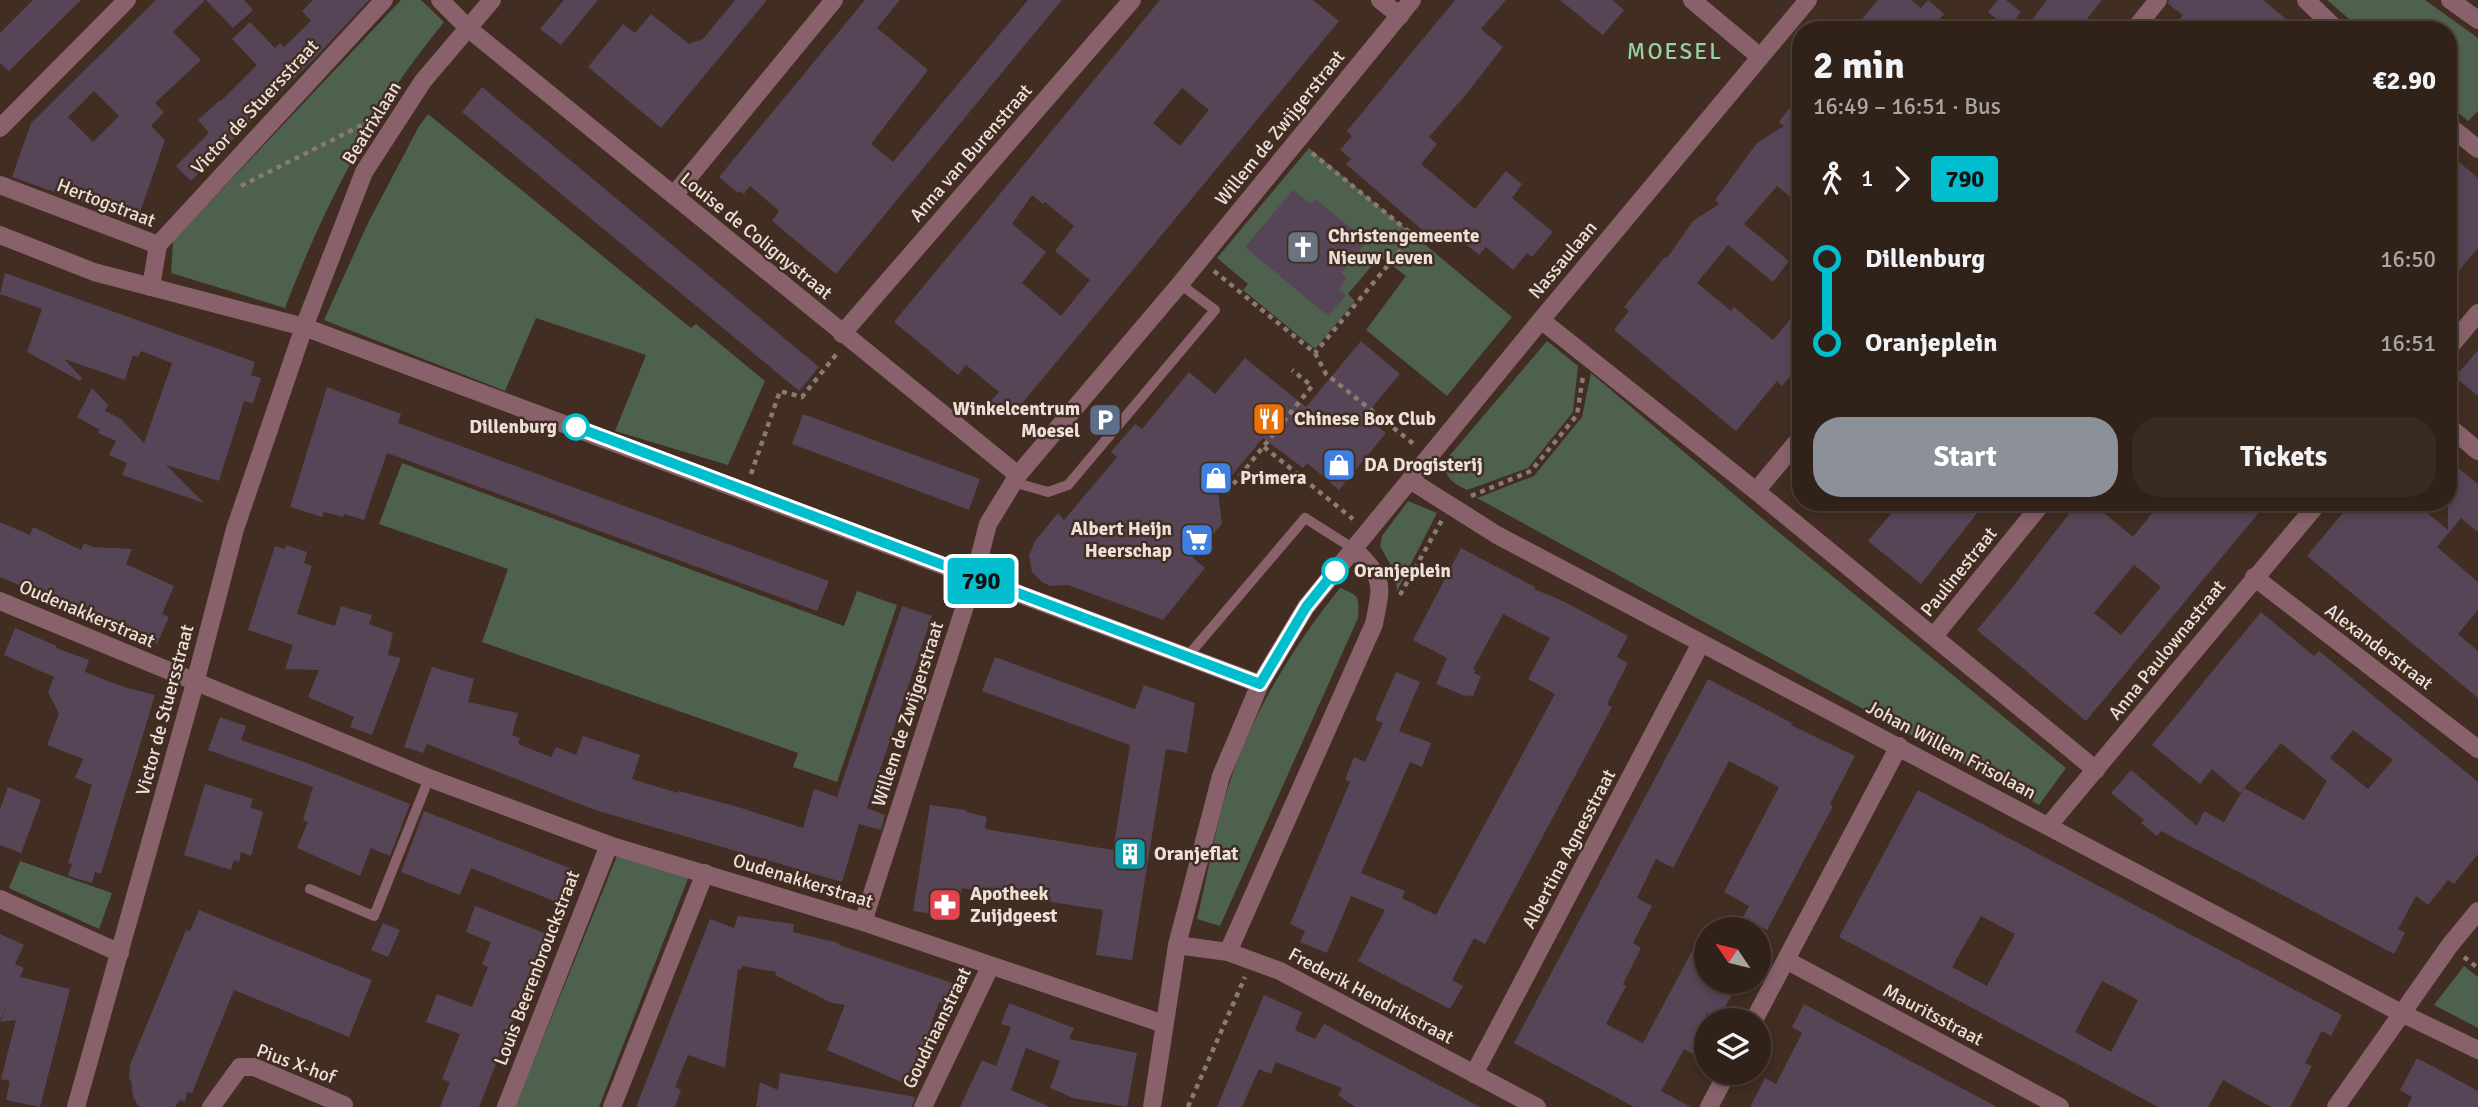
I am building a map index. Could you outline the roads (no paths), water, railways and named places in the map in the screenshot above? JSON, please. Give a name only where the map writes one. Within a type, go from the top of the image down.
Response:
[{"type":"street","points":[[0,128],[127,0]]},
{"type":"street","name":"Victor de Stuersstraat","points":[[158,245],[384,0]]},
{"type":"street","name":"Louise de Colignystraat","points":[[440,0],[469,29],[674,195],[1015,479]]},
{"type":"street","name":"Beatrixlaan","points":[[304,327],[364,172],[423,81],[492,0]]},
{"type":"street","points":[[674,195],[834,0]]},
{"type":"street","name":"Anna van Burenstraat","points":[[842,334],[1132,0]]},
{"type":"street","points":[[1380,0],[1400,16]]},
{"type":"street","name":"Willem de Zwijgerstraat","points":[[863,922],[974,578],[988,524],[1015,479],[1180,284],[1412,0]]},
{"type":"street","points":[[1692,0],[1759,56]]},
{"type":"street","name":"Nassaulaan","points":[[1354,549],[1808,0]]},
{"type":"street","points":[[2141,21],[2158,0]]},
{"type":"street","points":[[2306,0],[2328,21]]},
{"type":"street","points":[[2450,0],[2478,20]]},
{"type":"street","points":[[2457,132],[2478,149]]},
{"type":"street","name":"Hertogstraat","points":[[0,185],[158,245],[151,287]]},
{"type":"street","points":[[0,235],[94,272],[304,327],[1260,684]]},
{"type":"street","points":[[2457,338],[2478,313]]},
{"type":"street","points":[[1541,320],[1756,491],[2096,771]]},
{"type":"street","name":"Victor de Stuersstraat","points":[[76,1107],[195,683],[235,528],[304,327]]},
{"type":"street","points":[[2457,434],[2478,451]]},
{"type":"street","points":[[1756,491],[1792,448]]},
{"type":"street","name":"Johan Willem Frisolaan","points":[[1410,480],[1497,535],[2401,1013],[2478,1050]]},
{"type":"street","name":"Paulinestraat","points":[[1934,636],[2036,511]]},
{"type":"street","name":"Anna Paulownastraat","points":[[2049,825],[2311,511]]},
{"type":"street","points":[[1152,1107],[1177,946],[1221,776],[1260,684],[1306,607],[1354,549],[1374,569],[1381,588],[1374,624],[1228,952]]},
{"type":"street","name":"Alexanderstraat","points":[[2254,578],[2478,749]]},
{"type":"street","name":"Oudenakkerstraat","points":[[0,601],[429,778],[608,845],[863,922],[1164,1024]]},
{"type":"street","name":"Albertina Agnesstraat","points":[[1474,1074],[1701,643]]},
{"type":"street","points":[[1761,1008],[1899,746]]},
{"type":"street","name":"Louis Beerenbrouckstraat","points":[[506,1107],[608,845]]},
{"type":"street","points":[[612,1107],[705,873]]},
{"type":"street","points":[[0,899],[120,953]]},
{"type":"street","points":[[2336,1107],[2450,945],[2478,911]]},
{"type":"street","name":"Frederik Hendrikstraat","points":[[1177,946],[1228,952],[1280,971],[1536,1107]]},
{"type":"street","name":"Mauritsstraat","points":[[1786,960],[2060,1107]]},
{"type":"street","name":"Goudriaanstraat","points":[[923,1107],[990,967]]},
{"type":"street","name":"Pius X-hof","points":[[211,1107],[240,1067],[254,1068],[344,1104]]},
{"type":"street","points":[[1709,1107],[1721,1085]]},
{"type":"lane","points":[[1015,479],[1048,492],[1068,485],[1215,310],[1180,284]]},
{"type":"lane","points":[[1187,657],[1305,518],[1354,549]]},
{"type":"lane","points":[[310,889],[374,916],[429,778]]},
{"type":"place","name":"Christengemeente Nieuw Leven","points":[[1303,247]]},
{"type":"place","name":"Chinese Box Club","points":[[1269,419]]},
{"type":"place","name":"Winkelcentrum Moesel","points":[[1105,420]]},
{"type":"place","name":"Dillenburg","points":[[576,427]]},
{"type":"place","name":"DA Drogisterij","points":[[1339,465]]},
{"type":"place","name":"Primera","points":[[1216,478]]},
{"type":"place","name":"Albert Heijn Heerschap","points":[[1197,540]]},
{"type":"place","name":"Oranjeplein","points":[[1335,571]]},
{"type":"place","name":"Oranjeflat","points":[[1130,854]]},
{"type":"place","name":"Apotheek Zuijdgeest","points":[[945,905]]},
{"type":"district","name":"MOESEL","points":[[1675,51]]}]
